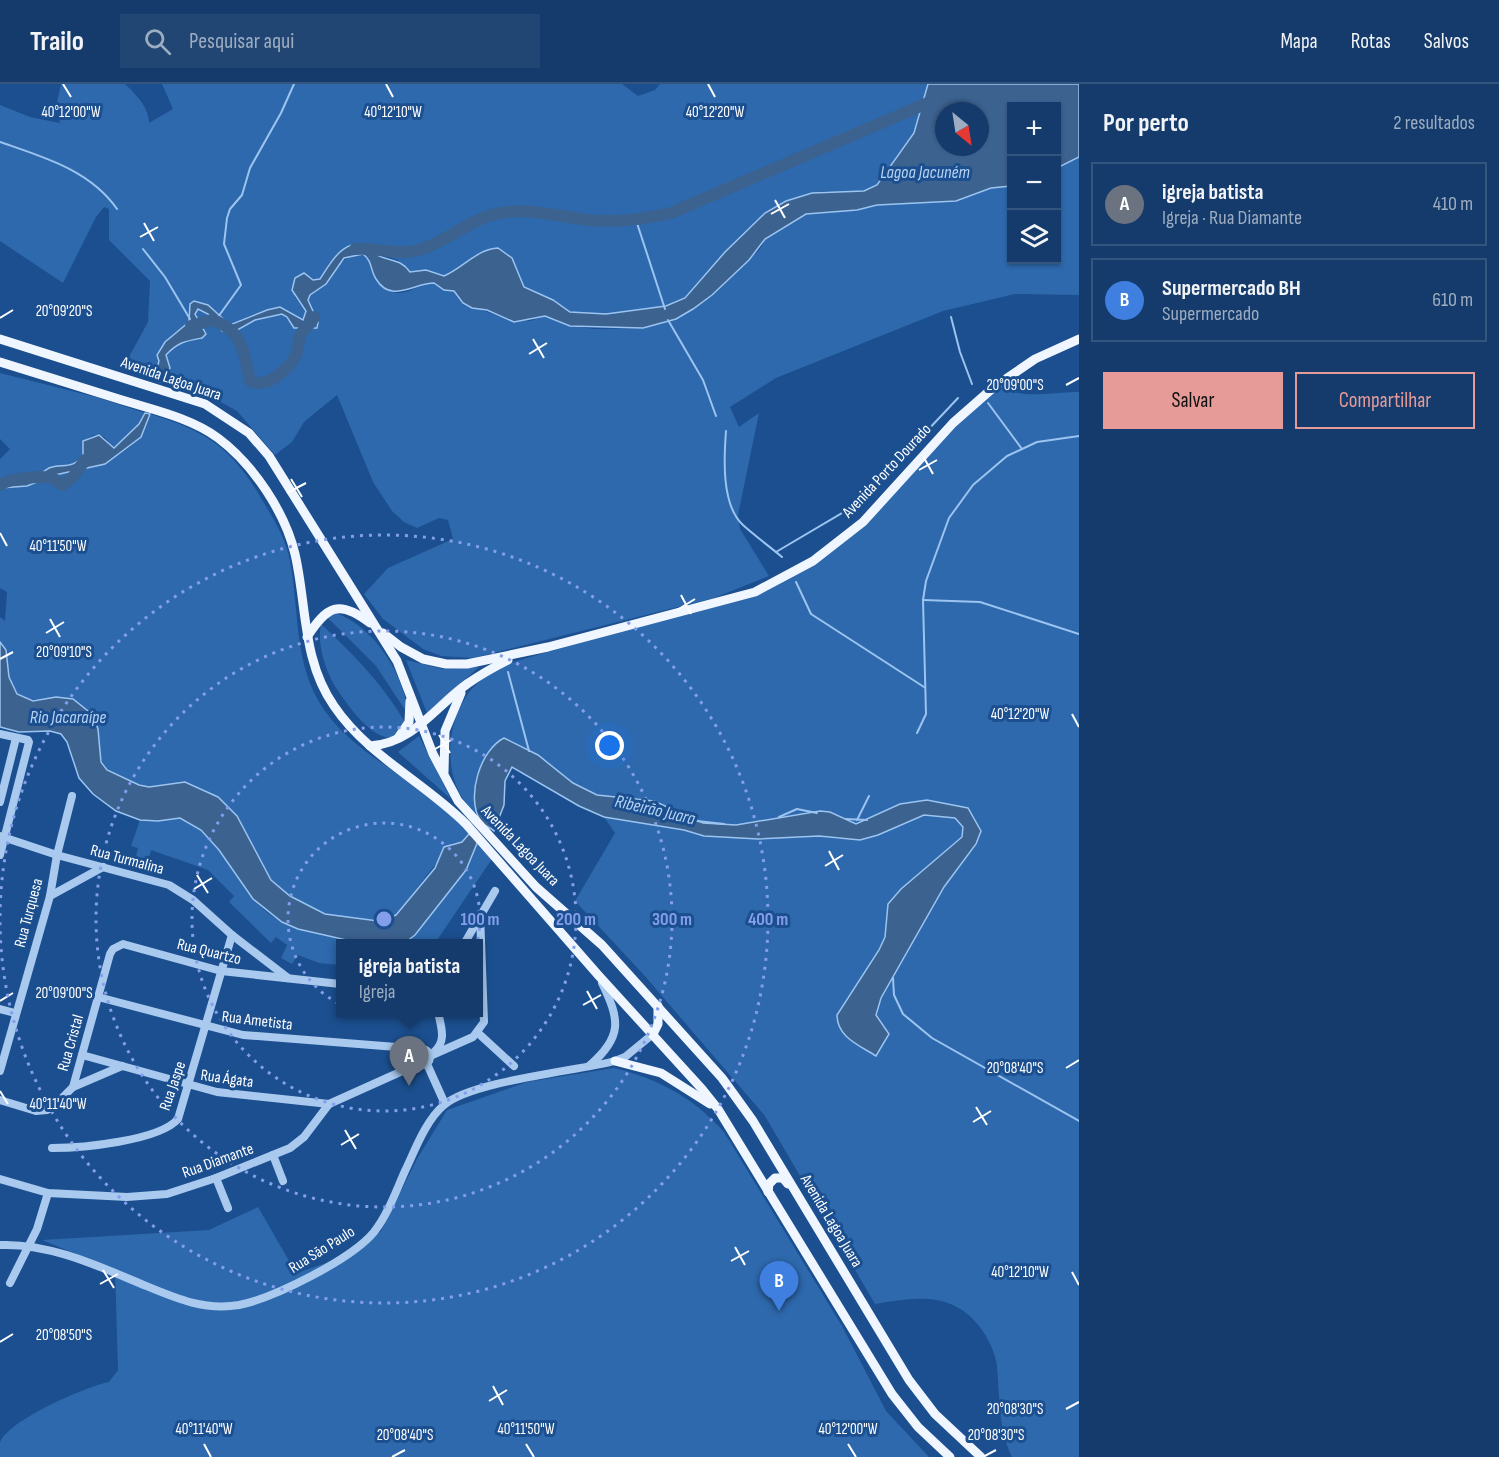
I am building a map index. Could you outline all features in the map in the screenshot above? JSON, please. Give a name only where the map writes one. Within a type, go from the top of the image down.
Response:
[{"type":"main road","name":"Avenida Lagoa Juara","points":[[0,339],[205,404],[224,414],[249,433],[269,456],[397,662],[444,777],[469,820],[599,976],[718,1109],[898,1403],[918,1427],[950,1457]]},
{"type":"main road","name":"Avenida Porto Dourado","points":[[518,655],[638,625],[755,592],[813,561],[863,522],[952,423],[974,403],[1035,359],[1079,339]]},
{"type":"main road","name":"Avenida Lagoa Juara","points":[[0,362],[187,422],[218,438],[236,453],[268,496],[292,543],[306,637],[321,685],[334,706],[370,746],[469,820]]},
{"type":"main road","points":[[306,637],[321,615],[338,608],[353,610],[401,647],[423,659],[446,664],[467,664],[518,655]]},
{"type":"main road","points":[[370,746],[395,742],[421,724],[467,684],[518,655]]},
{"type":"main road","points":[[444,777],[445,731],[455,702],[467,684]]},
{"type":"main road","points":[[395,742],[409,722],[410,694]]},
{"type":"main road","name":"Avenida Lagoa Juara","points":[[494,848],[597,939],[737,1097],[909,1380],[935,1414],[981,1457]]},
{"type":"main road","points":[[653,1034],[658,1024],[658,1006]]},
{"type":"main road","points":[[615,1061],[661,1073],[718,1109]]},
{"type":"main road","points":[[768,1192],[770,1181],[783,1178],[807,1210]]},
{"type":"street","points":[[0,734],[29,742],[2,837],[0,855]]},
{"type":"street","points":[[0,802],[16,738]]},
{"type":"street","name":"Rua Turquesa","points":[[0,1071],[50,896],[57,855],[72,796]]},
{"type":"street","name":"Rua Turmalina","points":[[2,837],[57,855],[169,885],[193,900],[232,935],[289,979]]},
{"type":"street","points":[[50,896],[103,867]]},
{"type":"street","points":[[467,939],[495,891]]},
{"type":"street","points":[[480,914],[482,939]]},
{"type":"street","name":"Rua Jaspe","points":[[52,1148],[111,1143],[163,1130],[178,1119],[232,935]]},
{"type":"street","name":"Rua Quartzo","points":[[123,944],[221,971],[336,984]]},
{"type":"street","name":"Rua Cristal","points":[[73,1087],[110,954],[113,949],[123,944]]},
{"type":"street","points":[[483,968],[485,1014],[478,1034],[514,1066]]},
{"type":"street","points":[[589,1066],[607,1049],[617,1024],[613,1005],[599,976]]},
{"type":"street","name":"Rua Ametista","points":[[98,997],[206,1028],[243,1035],[409,1048],[417,1052],[422,1049],[426,1059]]},
{"type":"street","points":[[0,1009],[15,1013]]},
{"type":"street","points":[[417,1052],[415,1059],[426,1059],[440,1046],[443,1035],[439,1017]]},
{"type":"street","name":"Rua Diamante","points":[[0,1179],[48,1193],[127,1197],[155,1195],[216,1178],[290,1148],[304,1137],[329,1104],[478,1034]]},
{"type":"street","points":[[426,1059],[445,1104],[488,1087],[615,1061],[625,1057],[653,1034]]},
{"type":"street","points":[[443,1035],[451,1041],[461,1043]]},
{"type":"street","name":"Rua Ágata","points":[[82,1055],[123,1065],[189,1087],[236,1095],[329,1104]]},
{"type":"street","points":[[0,1100],[36,1111],[47,1110],[73,1087],[123,1065]]},
{"type":"street","name":"Rua São Paulo","points":[[0,1245],[28,1245],[97,1266],[189,1304],[222,1307],[259,1299],[339,1260],[373,1232],[430,1124],[445,1104]]},
{"type":"street","points":[[273,1155],[284,1181]]},
{"type":"street","points":[[216,1178],[228,1208]]},
{"type":"street","points":[[10,1283],[38,1229],[48,1193]]},
{"type":"shaded area","points":[[61,84],[125,84],[145,107],[149,123],[173,109],[162,84],[622,84],[638,96],[655,90],[660,84],[928,84],[914,133],[877,185],[864,191],[850,193],[823,191],[786,201],[765,213],[725,252],[685,298],[666,306],[606,314],[570,312],[553,300],[524,287],[512,258],[476,255],[458,270],[444,276],[426,270],[410,272],[398,260],[352,245],[329,263],[320,279],[312,280],[309,276],[295,297],[306,311],[303,320],[280,307],[230,325],[194,302],[190,304],[189,322],[165,342],[154,379],[124,366],[148,322],[150,281],[109,240],[109,209],[104,207],[96,217],[63,283],[0,241],[0,105],[30,117],[60,123],[56,106]]},
{"type":"shaded area","points":[[1079,157],[1079,295],[1015,294],[943,311],[776,378],[730,407],[739,427],[759,413],[738,515],[740,529],[769,576],[714,598],[473,658],[441,656],[423,649],[383,619],[364,594],[388,568],[453,539],[448,520],[439,518],[417,528],[404,522],[392,511],[373,482],[337,395],[304,422],[292,442],[275,455],[237,411],[201,391],[163,383],[170,368],[166,355],[182,341],[195,339],[204,329],[195,314],[197,309],[208,314],[222,331],[232,333],[255,319],[282,314],[291,323],[316,328],[308,300],[310,295],[325,283],[344,260],[363,254],[386,287],[397,293],[434,283],[444,290],[454,290],[463,303],[501,317],[530,321],[545,316],[570,326],[595,329],[643,328],[712,295],[760,249],[765,239],[806,214],[857,210],[877,205],[956,201],[991,188],[1007,186],[1007,264],[1061,264],[1061,166]]},
{"type":"shaded area","points":[[0,373],[96,397],[145,413],[139,424],[114,448],[104,437],[94,435],[83,441],[83,455],[68,467],[51,467],[39,475],[17,476],[0,482],[0,459],[10,449],[0,439]]},
{"type":"shaded area","points":[[1001,386],[1010,391],[1029,394],[1079,392],[1079,1457],[1012,1457],[1002,1424],[995,1357],[979,1326],[957,1307],[931,1299],[875,1304],[765,1116],[644,975],[575,901],[615,833],[604,817],[684,830],[704,836],[758,839],[819,836],[840,839],[878,835],[924,815],[955,818],[963,827],[962,837],[922,883],[837,1015],[882,1026],[876,1015],[881,998],[944,887],[976,844],[968,808],[856,824],[820,811],[736,825],[703,823],[654,801],[597,795],[573,783],[527,749],[480,771],[474,799],[480,818],[466,803],[455,784],[450,752],[455,720],[461,705],[480,681],[503,665],[765,589],[866,523],[954,426]]},
{"type":"shaded area","points":[[150,414],[188,428],[218,445],[253,484],[280,530],[286,545],[305,668],[319,702],[331,719],[360,747],[444,807],[469,834],[462,842],[452,843],[396,915],[378,921],[325,914],[290,896],[271,880],[249,840],[218,797],[185,782],[149,787],[139,785],[107,770],[100,758],[96,721],[42,700],[24,699],[17,693],[9,677],[6,650],[0,642],[0,617],[5,621],[7,592],[0,588],[0,488],[3,485],[26,484],[84,469],[113,458],[137,440]]},
{"type":"shaded area","points":[[336,613],[364,630],[386,655],[401,685],[409,716],[376,666],[328,618]]},
{"type":"shaded area","points":[[321,624],[357,660],[398,711],[407,726],[398,736],[389,738],[370,729],[344,700],[333,683],[324,662],[320,638]]},
{"type":"shaded area","points":[[406,660],[443,669],[479,667],[427,713]]},
{"type":"shaded area","points":[[419,736],[451,799],[398,752]]},
{"type":"shaded area","points":[[173,817],[189,822],[203,831],[215,843],[256,902],[268,913],[288,924],[340,939],[336,939],[336,965],[319,963],[298,955],[292,964],[281,958],[287,945],[276,937],[271,943],[229,902],[234,896],[208,870],[151,850],[146,871],[134,866],[138,848],[131,846],[140,820],[158,821]]},
{"type":"shaded area","points":[[478,841],[492,859],[438,939],[409,939],[466,870]]},
{"type":"shaded area","points":[[614,1068],[645,1077],[674,1091],[700,1109],[724,1132],[842,1326],[886,1411],[929,1457],[0,1457],[0,1443],[16,1425],[66,1397],[109,1382],[118,1370],[115,1270],[42,1240],[209,1230],[258,1207],[296,1273],[353,1254],[381,1231],[417,1159],[447,1110],[527,1082]]},
{"type":"water","points":[[928,84],[1079,84],[1079,157],[1061,166],[1061,102],[1007,102],[1007,186],[991,188],[956,201],[877,205],[857,210],[806,214],[765,239],[749,260],[712,295],[676,319],[643,328],[570,326],[545,316],[514,322],[487,310],[472,308],[463,303],[454,291],[444,290],[434,283],[403,290],[389,290],[376,279],[363,254],[344,258],[326,284],[310,295],[308,300],[318,322],[317,328],[294,328],[287,317],[282,314],[255,320],[232,333],[222,331],[208,314],[198,309],[195,314],[206,334],[202,338],[174,347],[166,355],[170,368],[163,383],[154,379],[159,361],[157,355],[165,342],[189,322],[190,304],[194,301],[208,305],[230,325],[280,307],[303,320],[306,311],[292,290],[295,278],[304,273],[313,280],[320,279],[342,250],[354,245],[368,248],[377,255],[399,263],[410,272],[426,270],[444,276],[477,255],[498,248],[512,258],[524,287],[553,300],[570,312],[606,314],[666,306],[685,298],[725,252],[765,213],[786,201],[812,193],[864,191],[877,185],[914,133]]},
{"type":"water","points":[[145,413],[150,414],[141,437],[105,464],[55,475],[27,486],[0,488],[0,482],[5,480],[32,476],[49,468],[75,463],[83,455],[83,441],[99,435],[114,448],[139,424]]},
{"type":"water","name":"Rio Jacaraípe","points":[[0,642],[6,650],[9,677],[17,694],[33,701],[56,697],[73,699],[93,715],[98,729],[101,762],[107,770],[139,785],[149,787],[185,782],[218,797],[237,816],[271,880],[290,896],[325,914],[378,921],[396,915],[435,868],[444,847],[462,842],[469,834],[478,841],[466,870],[410,939],[342,939],[298,929],[282,922],[253,899],[219,850],[201,830],[180,818],[158,821],[140,820],[116,811],[93,794],[79,778],[67,742],[61,734],[50,731],[19,732],[0,727]]},
{"type":"water","points":[[504,738],[538,755],[573,783],[597,795],[654,801],[703,823],[736,825],[820,811],[830,812],[856,824],[900,804],[927,800],[968,808],[981,831],[976,844],[944,887],[881,998],[876,1015],[889,1034],[876,1056],[845,1035],[838,1023],[837,1015],[885,937],[888,904],[901,889],[962,837],[963,827],[955,818],[924,815],[878,835],[860,840],[819,836],[758,839],[704,836],[684,830],[604,817],[579,806],[512,767],[505,781],[504,805],[494,831],[480,820],[474,799],[475,787],[482,763],[488,753]]},
{"type":"waterway","points":[[218,317],[241,285],[224,244],[227,218],[230,209],[242,195],[250,168],[281,113],[294,84]]},
{"type":"waterway","name":"Lagoa Jacuném","points":[[355,249],[411,252],[441,241],[482,218],[507,212],[538,212],[610,221],[640,219],[671,213],[937,99]]},
{"type":"waterway","points":[[0,142],[64,166],[93,184],[117,209]]},
{"type":"waterway","points":[[636,220],[665,309]]},
{"type":"waterway","points":[[143,249],[165,277],[190,319]]},
{"type":"waterway","name":"Lagoa Jacuném","points":[[191,326],[212,320],[231,330],[241,344],[250,381],[257,383],[277,376],[293,360],[297,353],[301,333],[314,317]]},
{"type":"waterway","points":[[951,317],[960,352],[972,384]]},
{"type":"waterway","points":[[668,320],[703,380],[716,416]]},
{"type":"waterway","points":[[776,552],[859,503],[958,398]]},
{"type":"waterway","points":[[988,403],[1022,449]]},
{"type":"waterway","points":[[726,431],[726,480],[731,506],[743,525],[782,557]]},
{"type":"waterway","points":[[917,733],[926,714],[923,600],[926,581],[949,518],[973,485],[1007,456],[1037,442],[1079,436]]},
{"type":"waterway","name":"Lagoa Jacuném","points":[[0,485],[11,480],[36,477],[51,478],[62,485],[73,477],[85,460]]},
{"type":"waterway","points":[[796,582],[811,614],[924,687]]},
{"type":"waterway","points":[[923,600],[980,602],[1079,634]]},
{"type":"waterway","points":[[508,672],[529,751]]},
{"type":"waterway","points":[[857,820],[869,796]]},
{"type":"waterway","name":"Ribeirão Juara","points":[[779,817],[797,809],[817,813]]},
{"type":"waterway","name":"Ribeirão Juara","points":[[846,819],[867,820]]},
{"type":"waterway","name":"Ribeirão Juara","points":[[697,821],[724,824]]},
{"type":"waterway","name":"Ribeirão Juara","points":[[893,978],[894,995],[903,1014],[932,1038],[1079,1121]]},
{"type":"place","name":"igreja batista","points":[[409,1086]]},
{"type":"place","name":"Supermercado BH","points":[[779,1311]]}]
